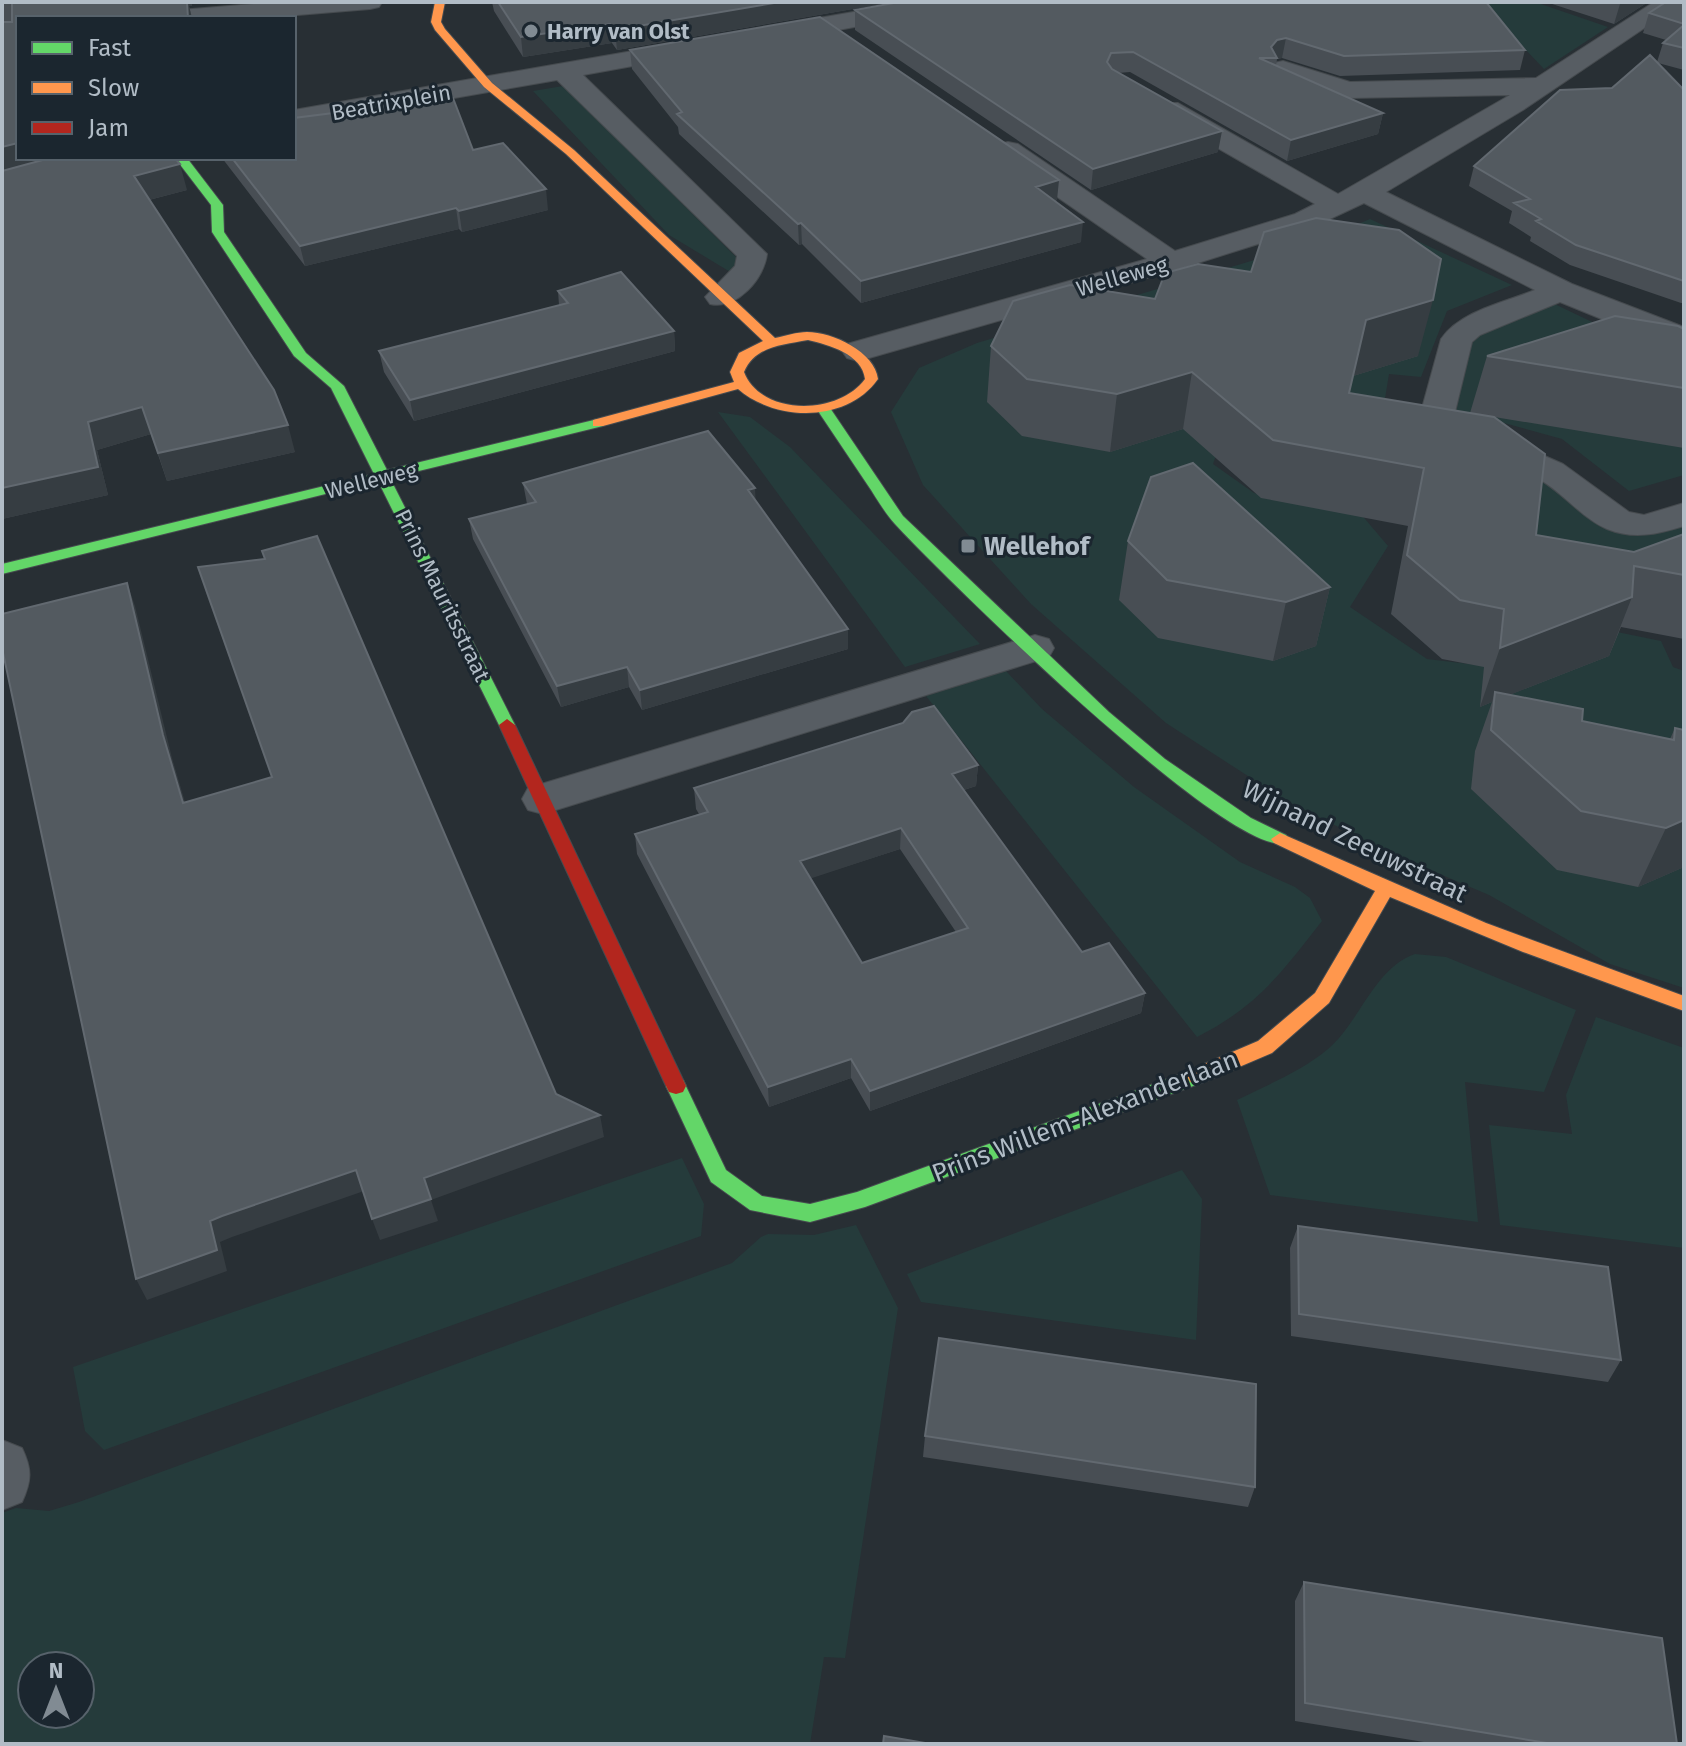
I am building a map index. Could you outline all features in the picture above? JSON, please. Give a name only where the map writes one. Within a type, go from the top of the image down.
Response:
[{"type":"main road","points":[[440,2],[436,22],[440,30],[488,85],[570,152],[770,340]]},
{"type":"main road","name":"Prins Mauritsstraat","points":[[183,160],[217,205],[218,232],[301,356],[337,386],[543,799],[718,1176],[757,1204]]},
{"type":"main road","points":[[808,336],[843,343],[858,351],[867,361],[870,372],[867,383],[858,394],[823,408],[772,406],[757,401],[738,385],[735,375],[736,365],[755,347],[770,340],[808,336]]},
{"type":"main road","name":"Welleweg","points":[[2,569],[666,407],[738,385]]},
{"type":"main road","name":"Wijnand Zeeuwstraat","points":[[823,408],[898,519],[1103,716],[1159,763],[1245,822],[1385,890],[1535,952],[1684,1004]]},
{"type":"main road","name":"Prins Willem-Alexanderlaan","points":[[757,1204],[810,1213],[858,1201],[1175,1086],[1265,1047],[1322,998],[1385,890]]},
{"type":"street","points":[[177,16],[216,7],[257,14],[370,2]]},
{"type":"street","points":[[749,38],[952,2]]},
{"type":"street","name":"Welleweg","points":[[858,351],[1171,262],[1305,220],[1365,192],[1542,86],[1671,2]]},
{"type":"street","points":[[826,25],[852,42]]},
{"type":"street","name":"Beatrixplein","points":[[296,118],[718,44]]},
{"type":"street","points":[[1283,69],[1348,90],[1542,86]]},
{"type":"street","points":[[563,71],[752,254],[750,269],[721,297]]},
{"type":"street","points":[[1147,97],[1337,205]]},
{"type":"street","points":[[992,139],[1171,262]]},
{"type":"street","points":[[1365,192],[1560,291],[1631,322],[1684,338]]},
{"type":"street","points":[[1560,291],[1469,328],[1457,339],[1436,419],[1469,444],[1510,453],[1551,471],[1618,521],[1645,526],[1684,514]]},
{"type":"street","points":[[543,799],[1035,648]]},
{"type":"green space","points":[[1349,2],[1535,2],[1608,27],[1544,69],[1506,29]]},
{"type":"green space","points":[[563,86],[740,261],[732,273],[669,235],[533,91]]},
{"type":"green space","points":[[1370,219],[1512,285],[1447,311],[1421,377],[1389,374],[1381,423],[1516,450],[1623,532],[1684,516],[1684,560],[1609,586],[1229,417],[1213,464],[1254,493],[1360,513],[1388,546],[1350,607],[1427,659],[1536,672],[1588,626],[1661,641],[1673,667],[1684,671],[1684,988],[1610,964],[1489,895],[1386,851],[1285,800],[1166,723],[1031,604],[923,485],[891,412],[919,368],[977,343],[1318,241]]},
{"type":"green space","points":[[1542,298],[1611,331],[1684,355],[1684,475],[1629,491],[1562,439],[1453,409],[1474,334]]},
{"type":"green space","points":[[718,412],[750,417],[790,447],[980,644],[905,667]]},
{"type":"green space","points":[[1006,671],[1042,709],[1134,787],[1240,862],[1295,887],[1310,898],[1322,921],[1294,957],[1253,1000],[1197,1037],[926,696]]},
{"type":"green space","points":[[1415,954],[1446,957],[1576,1010],[1544,1092],[1465,1082],[1478,1222],[1270,1195],[1237,1100],[1296,1071],[1328,1049],[1378,983],[1401,961]]},
{"type":"green space","points":[[1596,1017],[1684,1048],[1684,1248],[1500,1225],[1489,1125],[1572,1134],[1566,1095]]},
{"type":"green space","points":[[682,1158],[704,1204],[701,1236],[104,1450],[85,1431],[73,1367]]},
{"type":"green space","points":[[1182,1170],[1202,1199],[1196,1340],[921,1302],[907,1274]]},
{"type":"green space","points":[[856,1225],[898,1308],[845,1658],[824,1657],[810,1744],[2,1744],[2,1513],[16,1508],[49,1511],[79,1502],[732,1263],[768,1234],[814,1235]]},
{"type":"building","points":[[12,2],[187,2],[188,16],[16,16],[16,144],[2,147],[2,22],[12,22]]},
{"type":"building","points":[[498,2],[780,2],[615,30],[610,24],[521,37]]},
{"type":"building","points":[[899,2],[1486,2],[1525,50],[1344,56],[1286,38],[1277,40],[1271,47],[1277,58],[1259,58],[1383,113],[1291,140],[1133,52],[1111,53],[1107,62],[1112,69],[1222,131],[1093,169],[855,10]]},
{"type":"building","points":[[1666,2],[1684,2],[1684,24],[1649,13]]},
{"type":"building","points":[[820,17],[1059,180],[1036,187],[1083,222],[861,281],[801,223],[798,224],[677,114],[682,112],[630,50]]},
{"type":"building","points":[[1684,25],[1684,48],[1663,43]]},
{"type":"building","points":[[1650,55],[1684,90],[1684,281],[1576,245],[1536,221],[1541,219],[1514,203],[1530,199],[1474,166],[1560,90],[1612,88]]},
{"type":"building","points":[[453,98],[473,150],[503,143],[546,189],[300,246],[234,160],[296,160],[296,118]]},
{"type":"building","points":[[43,160],[177,160],[180,164],[134,176],[274,390],[288,425],[158,453],[142,407],[88,422],[98,467],[2,488],[2,171]]},
{"type":"building","points":[[1316,218],[1399,230],[1441,259],[1433,300],[1366,320],[1349,393],[1494,417],[1545,454],[1536,535],[1634,552],[1684,534],[1684,575],[1634,566],[1632,597],[1500,648],[1504,609],[1460,600],[1407,555],[1424,468],[1273,440],[1192,372],[1117,394],[1027,379],[991,346],[1013,301],[1070,285],[1155,299],[1165,273],[1198,264],[1251,272],[1264,232]]},
{"type":"building","points":[[621,272],[674,331],[410,400],[379,351],[568,303],[558,291]]},
{"type":"building","points":[[1615,316],[1684,329],[1684,388],[1487,356]]},
{"type":"building","points":[[708,431],[755,488],[748,490],[848,629],[640,690],[627,667],[557,686],[469,519],[536,502],[523,483]]},
{"type":"building","points":[[1193,463],[1330,587],[1286,602],[1167,580],[1128,541],[1151,477]]},
{"type":"building","points":[[317,536],[556,1094],[600,1115],[424,1178],[431,1199],[372,1219],[356,1170],[222,1216],[210,1221],[217,1250],[136,1279],[2,648],[2,614],[127,583],[163,735],[183,803],[272,777],[198,567],[265,559],[262,551]]},
{"type":"building","points":[[1495,692],[1583,709],[1582,721],[1674,740],[1675,728],[1684,730],[1684,820],[1666,828],[1581,811],[1491,730]]},
{"type":"building","points":[[934,706],[978,765],[952,774],[1082,952],[1109,943],[1145,993],[870,1091],[851,1059],[768,1087],[635,834],[708,812],[694,788],[903,723],[912,712]],"holes":[[[901,828],[968,928],[862,963],[800,861]]]},
{"type":"building","points":[[1298,1226],[1608,1267],[1621,1360],[1299,1314]]},
{"type":"building","points":[[939,1338],[1256,1384],[1255,1487],[925,1436]]},
{"type":"building","points":[[1304,1582],[1662,1638],[1677,1744],[1553,1744],[1305,1703]]},
{"type":"building","points":[[884,1736],[931,1744],[883,1744]]},
{"type":"traffic: fast","points":[[183,160],[217,205],[218,232],[301,356],[337,386],[507,725]]},
{"type":"traffic: fast","points":[[823,408],[898,519],[1103,716],[1159,763],[1245,822],[1280,839]]},
{"type":"traffic: fast","points":[[2,569],[598,423]]},
{"type":"traffic: fast","points":[[676,1086],[718,1176],[757,1204],[810,1213],[858,1201],[1197,1076]]},
{"type":"traffic: slow","points":[[440,2],[436,22],[440,30],[488,85],[570,152],[770,340]]},
{"type":"traffic: slow","points":[[808,336],[837,345],[863,360],[870,369],[871,379],[864,389],[846,400],[814,409],[784,408],[760,400],[743,387],[737,372],[744,356],[767,344],[808,336]]},
{"type":"traffic: slow","points":[[598,423],[738,385]]},
{"type":"traffic: slow","points":[[1280,839],[1479,928],[1684,1004]]},
{"type":"traffic: slow","points":[[1197,1076],[1265,1047],[1322,998],[1385,890]]},
{"type":"traffic: jam","points":[[507,725],[676,1086]]},
{"type":"place","name":"Harry van Olst","points":[[531,31]]},
{"type":"place","name":"Wellehof","points":[[968,546]]}]
